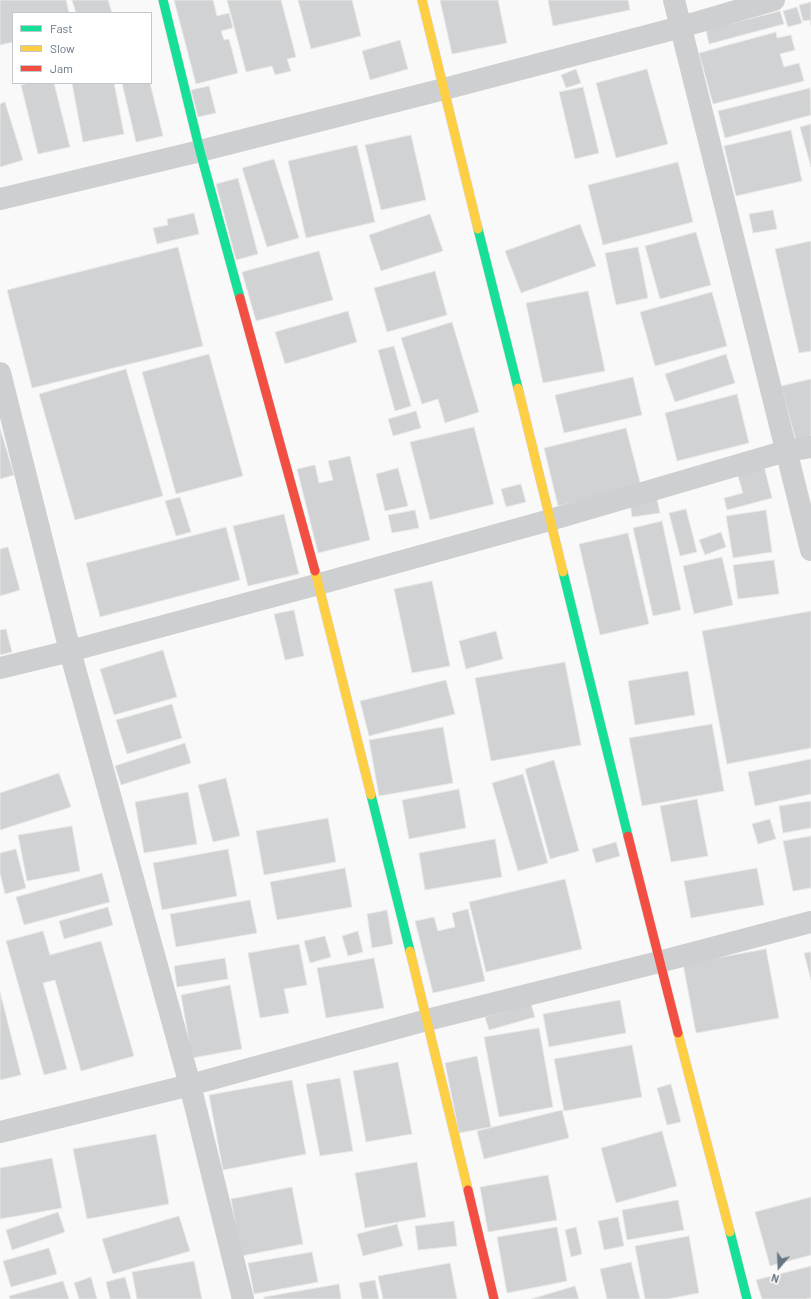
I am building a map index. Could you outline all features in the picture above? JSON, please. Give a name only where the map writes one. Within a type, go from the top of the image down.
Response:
[{"type":"street","points":[[163,0],[200,151],[319,584],[427,1020],[494,1299]]},
{"type":"street","points":[[422,0],[659,962],[747,1299]]},
{"type":"street","points":[[674,0],[811,550]]},
{"type":"street","points":[[0,199],[200,151],[444,89],[681,27],[774,0]]},
{"type":"street","points":[[0,372],[70,651],[190,1085],[244,1299]]},
{"type":"street","points":[[0,668],[70,651],[319,584],[550,520],[786,451],[811,447]]},
{"type":"street","points":[[0,1132],[190,1085],[427,1020],[811,922]]},
{"type":"building","points":[[0,0],[66,0],[69,12],[12,12],[12,42],[0,45]]},
{"type":"building","points":[[72,0],[108,0],[112,12],[76,12]]},
{"type":"building","points":[[174,0],[213,0],[217,16],[229,13],[233,28],[221,31],[224,40],[229,39],[238,73],[196,84]]},
{"type":"building","points":[[227,0],[281,0],[296,57],[287,59],[291,71],[275,75],[272,66],[246,72]]},
{"type":"building","points":[[298,0],[352,0],[361,36],[311,49]]},
{"type":"building","points":[[440,0],[498,0],[507,43],[452,54]]},
{"type":"building","points":[[548,0],[628,0],[630,10],[553,26]]},
{"type":"building","points":[[811,2],[811,26],[810,20],[803,21],[799,5]]},
{"type":"building","points":[[797,7],[802,23],[788,27],[783,11]]},
{"type":"building","points":[[780,11],[784,24],[709,44],[706,30]]},
{"type":"building","points":[[776,32],[777,38],[791,35],[795,50],[780,54],[784,67],[799,63],[804,81],[713,104],[699,53]]},
{"type":"building","points":[[400,40],[408,69],[370,80],[362,51]]},
{"type":"building","points":[[576,69],[581,83],[566,88],[561,75]]},
{"type":"building","points":[[647,69],[668,144],[616,158],[596,83]]},
{"type":"building","points":[[54,84],[70,147],[38,154],[21,85]]},
{"type":"building","points":[[72,84],[114,84],[124,134],[83,142]]},
{"type":"building","points":[[122,84],[150,84],[163,136],[136,142]]},
{"type":"building","points":[[209,86],[216,113],[198,117],[191,90]]},
{"type":"building","points":[[583,87],[599,153],[575,159],[559,92]]},
{"type":"building","points":[[810,88],[811,115],[725,138],[718,111]]},
{"type":"building","points":[[5,102],[23,160],[0,167],[0,104]]},
{"type":"building","points":[[811,124],[811,167],[800,127]]},
{"type":"building","points":[[791,130],[802,181],[736,196],[724,146]]},
{"type":"building","points":[[411,135],[426,200],[381,210],[365,145]]},
{"type":"building","points":[[357,145],[375,222],[306,238],[288,161]]},
{"type":"building","points":[[274,159],[299,238],[267,247],[242,168]]},
{"type":"building","points":[[678,162],[693,222],[603,245],[588,185]]},
{"type":"building","points":[[238,178],[258,254],[236,260],[216,184]]},
{"type":"building","points":[[773,210],[777,229],[753,233],[749,214]]},
{"type":"building","points":[[194,213],[199,234],[157,244],[153,228],[168,225],[167,219]]},
{"type":"building","points":[[430,214],[443,251],[381,271],[369,235]]},
{"type":"building","points":[[580,224],[596,266],[521,293],[505,251]]},
{"type":"building","points":[[696,232],[711,285],[660,299],[645,246]]},
{"type":"building","points":[[811,241],[811,351],[799,353],[775,249]]},
{"type":"building","points":[[178,247],[203,346],[32,388],[7,290]]},
{"type":"building","points":[[638,247],[648,298],[616,305],[605,253]]},
{"type":"building","points":[[319,251],[333,300],[256,321],[242,272]]},
{"type":"building","points":[[435,271],[447,315],[387,332],[374,288]]},
{"type":"building","points":[[588,291],[605,371],[543,383],[526,303]]},
{"type":"building","points":[[712,292],[727,346],[655,366],[640,312]]},
{"type":"building","points":[[348,311],[357,342],[285,364],[275,332]]},
{"type":"building","points":[[452,322],[479,412],[445,423],[438,399],[422,404],[401,338]]},
{"type":"building","points":[[394,346],[411,406],[395,411],[378,350]]},
{"type":"building","points":[[209,354],[243,476],[176,494],[142,372]]},
{"type":"building","points":[[726,354],[735,383],[675,402],[665,374]]},
{"type":"building","points":[[126,369],[163,496],[75,520],[39,394]]},
{"type":"building","points":[[633,377],[642,415],[564,433],[555,395]]},
{"type":"building","points":[[811,379],[811,437],[796,441],[781,386]]},
{"type":"building","points":[[737,394],[749,443],[677,461],[665,413]]},
{"type":"building","points":[[416,411],[421,428],[393,436],[388,419]]},
{"type":"building","points":[[474,427],[494,504],[430,520],[410,442]]},
{"type":"building","points":[[0,428],[14,475],[0,479]]},
{"type":"building","points":[[626,428],[641,486],[558,506],[544,448]]},
{"type":"building","points":[[350,456],[370,540],[318,553],[297,469],[315,465],[319,483],[333,480],[328,461]]},
{"type":"building","points":[[764,466],[772,498],[727,510],[724,498],[743,493],[737,473]]},
{"type":"building","points":[[398,468],[408,506],[385,511],[376,474]]},
{"type":"building","points":[[521,484],[526,502],[506,507],[501,489]]},
{"type":"building","points":[[180,497],[191,532],[176,536],[165,501]]},
{"type":"building","points":[[657,499],[660,513],[632,517],[630,503]]},
{"type":"building","points":[[686,509],[697,552],[680,556],[669,513]]},
{"type":"building","points":[[415,510],[419,528],[392,533],[388,515]]},
{"type":"building","points":[[766,510],[772,552],[733,558],[726,516]]},
{"type":"building","points":[[284,514],[299,574],[248,586],[233,526]]},
{"type":"building","points":[[662,521],[681,610],[653,616],[633,528]]},
{"type":"building","points":[[226,527],[240,580],[100,617],[86,563]]},
{"type":"building","points":[[721,532],[726,547],[705,555],[699,540]]},
{"type":"building","points":[[628,533],[649,624],[600,635],[579,544]]},
{"type":"building","points":[[8,547],[20,590],[0,596],[0,549]]},
{"type":"building","points":[[722,557],[733,605],[694,614],[683,566]]},
{"type":"building","points":[[774,560],[779,594],[738,599],[733,565]]},
{"type":"building","points":[[432,581],[450,666],[412,673],[394,589]]},
{"type":"building","points":[[294,610],[304,656],[285,660],[274,614]]},
{"type":"building","points":[[811,611],[811,748],[727,764],[702,631]]},
{"type":"building","points":[[6,629],[12,652],[0,655],[0,630]]},
{"type":"building","points":[[496,631],[503,659],[466,669],[459,641]]},
{"type":"building","points":[[163,650],[177,697],[114,715],[100,669]]},
{"type":"building","points":[[565,662],[581,745],[491,761],[475,678]]},
{"type":"building","points":[[688,671],[695,715],[635,725],[628,681]]},
{"type":"building","points":[[446,680],[455,714],[369,736],[360,701]]},
{"type":"building","points":[[172,704],[182,738],[127,754],[116,720]]},
{"type":"building","points":[[712,724],[724,791],[642,806],[629,738]]},
{"type":"building","points":[[443,727],[453,783],[379,796],[369,740]]},
{"type":"building","points":[[185,743],[191,763],[121,785],[115,766]]},
{"type":"building","points":[[811,759],[811,794],[755,806],[748,772]]},
{"type":"building","points":[[554,760],[579,851],[550,859],[525,769]]},
{"type":"building","points":[[59,773],[71,807],[0,830],[0,793]]},
{"type":"building","points":[[523,774],[548,863],[518,871],[492,783]]},
{"type":"building","points":[[226,778],[240,836],[213,842],[198,785]]},
{"type":"building","points":[[459,789],[466,828],[409,839],[402,800]]},
{"type":"building","points":[[188,792],[197,844],[144,853],[135,802]]},
{"type":"building","points":[[697,799],[708,856],[671,862],[660,806]]},
{"type":"building","points":[[811,801],[811,828],[783,833],[779,806]]},
{"type":"building","points":[[328,818],[336,862],[264,875],[256,831]]},
{"type":"building","points":[[770,819],[776,839],[758,844],[752,824]]},
{"type":"building","points":[[72,826],[80,871],[27,881],[18,835]]},
{"type":"building","points":[[811,836],[811,888],[793,891],[783,841]]},
{"type":"building","points":[[495,839],[502,877],[425,890],[419,853]]},
{"type":"building","points":[[616,842],[620,856],[596,863],[592,849]]},
{"type":"building","points":[[16,849],[26,888],[5,894],[0,873],[0,853]]},
{"type":"building","points":[[228,849],[237,896],[162,910],[153,863]]},
{"type":"building","points":[[345,868],[352,907],[277,920],[270,882]]},
{"type":"building","points":[[757,868],[764,905],[691,918],[684,881]]},
{"type":"building","points":[[102,873],[110,902],[24,925],[16,897]]},
{"type":"building","points":[[565,879],[582,949],[486,972],[469,902]]},
{"type":"building","points":[[250,900],[257,933],[176,947],[170,914]]},
{"type":"building","points":[[108,907],[113,925],[64,939],[59,921]]},
{"type":"building","points":[[468,909],[485,981],[433,993],[415,921],[434,917],[438,931],[455,927],[452,913]]},
{"type":"building","points":[[387,910],[393,944],[372,948],[367,914]]},
{"type":"building","points":[[43,931],[50,955],[101,941],[134,1056],[81,1071],[55,980],[43,983],[67,1069],[44,1075],[6,941]]},
{"type":"building","points":[[358,931],[363,952],[348,956],[342,936]]},
{"type":"building","points":[[325,936],[331,957],[310,963],[304,941]]},
{"type":"building","points":[[299,944],[307,985],[284,989],[289,1013],[260,1018],[248,953]]},
{"type":"building","points":[[766,949],[779,1018],[696,1033],[683,964]]},
{"type":"building","points":[[811,952],[811,980],[804,953]]},
{"type":"building","points":[[225,958],[228,979],[177,987],[174,966]]},
{"type":"building","points":[[374,958],[384,1008],[326,1018],[317,968]]},
{"type":"building","points":[[230,985],[242,1049],[192,1058],[181,995]]},
{"type":"building","points":[[0,992],[21,1075],[0,1080]]},
{"type":"building","points":[[620,1000],[626,1033],[549,1047],[543,1014]]},
{"type":"building","points":[[531,1004],[535,1017],[489,1030],[485,1017]]},
{"type":"building","points":[[539,1028],[553,1107],[499,1117],[484,1037]]},
{"type":"building","points":[[632,1045],[642,1097],[564,1111],[554,1059]]},
{"type":"building","points":[[477,1056],[491,1127],[459,1133],[445,1063]]},
{"type":"building","points":[[398,1062],[412,1134],[366,1142],[353,1071]]},
{"type":"building","points":[[340,1078],[353,1151],[320,1156],[306,1084]]},
{"type":"building","points":[[292,1080],[306,1154],[223,1170],[209,1095]]},
{"type":"building","points":[[671,1084],[681,1122],[667,1125],[657,1088]]},
{"type":"building","points":[[562,1110],[569,1138],[484,1159],[477,1131]]},
{"type":"building","points":[[662,1131],[677,1186],[616,1203],[601,1148]]},
{"type":"building","points":[[156,1134],[169,1204],[87,1219],[73,1149]]},
{"type":"building","points":[[52,1158],[62,1208],[0,1219],[0,1168]]},
{"type":"building","points":[[417,1162],[426,1217],[365,1228],[355,1173]]},
{"type":"building","points":[[548,1175],[557,1220],[488,1232],[480,1187]]},
{"type":"building","points":[[292,1187],[303,1244],[241,1256],[231,1199]]},
{"type":"building","points":[[811,1197],[811,1255],[770,1266],[755,1212]]},
{"type":"building","points":[[678,1200],[684,1230],[627,1240],[622,1210]]},
{"type":"building","points":[[58,1212],[65,1232],[12,1250],[6,1230]]},
{"type":"building","points":[[179,1216],[190,1251],[113,1274],[102,1239]]},
{"type":"building","points":[[618,1217],[624,1246],[604,1250],[598,1221]]},
{"type":"building","points":[[454,1221],[457,1246],[418,1250],[415,1226]]},
{"type":"building","points":[[397,1224],[403,1246],[363,1256],[357,1234]]},
{"type":"building","points":[[557,1227],[567,1281],[507,1293],[497,1237]]},
{"type":"building","points":[[576,1227],[582,1254],[571,1257],[565,1230]]},
{"type":"building","points":[[689,1236],[699,1293],[667,1299],[645,1299],[635,1246]]},
{"type":"building","points":[[49,1248],[57,1274],[11,1287],[3,1261]]},
{"type":"building","points":[[312,1252],[318,1282],[254,1294],[248,1263]]},
{"type":"building","points":[[194,1261],[202,1299],[137,1299],[132,1272]]},
{"type":"building","points":[[631,1262],[640,1299],[607,1299],[600,1269]]},
{"type":"building","points":[[450,1263],[457,1299],[383,1299],[378,1276]]},
{"type":"building","points":[[811,1266],[811,1298],[762,1299],[756,1280]]},
{"type":"building","points":[[91,1277],[97,1299],[79,1299],[74,1283]]},
{"type":"building","points":[[125,1277],[131,1299],[110,1299],[106,1282]]},
{"type":"building","points":[[375,1280],[379,1299],[362,1299],[359,1283]]},
{"type":"building","points":[[63,1281],[69,1299],[10,1299],[9,1296]]},
{"type":"building","points":[[339,1284],[341,1299],[264,1299],[264,1297]]},
{"type":"building","points":[[575,1286],[579,1299],[531,1299]]},
{"type":"traffic: fast","points":[[163,0],[200,151],[240,298]]},
{"type":"traffic: fast","points":[[478,229],[518,388]]},
{"type":"traffic: fast","points":[[563,572],[628,836]]},
{"type":"traffic: fast","points":[[371,795],[410,951]]},
{"type":"traffic: fast","points":[[730,1232],[747,1299]]},
{"type":"traffic: slow","points":[[422,0],[478,229]]},
{"type":"traffic: slow","points":[[518,388],[563,572]]},
{"type":"traffic: slow","points":[[315,571],[371,795]]},
{"type":"traffic: slow","points":[[410,951],[468,1190]]},
{"type":"traffic: slow","points":[[678,1033],[730,1232]]},
{"type":"traffic: jam","points":[[240,298],[315,571]]},
{"type":"traffic: jam","points":[[628,836],[678,1033]]},
{"type":"traffic: jam","points":[[468,1190],[494,1299]]}]
